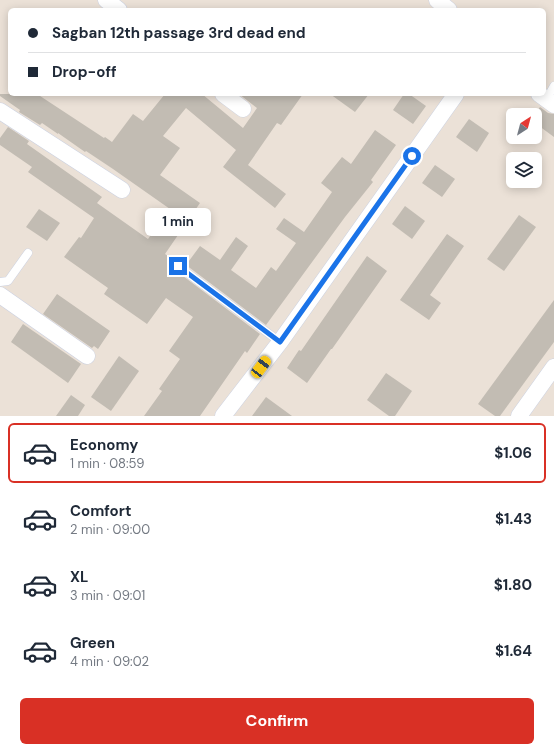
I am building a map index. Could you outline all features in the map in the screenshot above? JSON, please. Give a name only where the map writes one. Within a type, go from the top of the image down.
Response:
[{"type":"street","points":[[106,0],[116,8]]},
{"type":"street","points":[[437,0],[447,8]]},
{"type":"street","points":[[227,96],[243,109]]},
{"type":"street","points":[[223,416],[280,342],[455,96]]},
{"type":"street","points":[[0,111],[122,190]]},
{"type":"street","points":[[0,295],[87,356]]},
{"type":"street","points":[[519,416],[554,367]]},
{"type":"lane","points":[[547,100],[554,86]]},
{"type":"lane","points":[[0,282],[8,281],[28,253]]},
{"type":"lane","points":[[178,266],[280,342]]},
{"type":"building","points":[[0,94],[8,94],[8,96],[40,96],[112,142],[133,114],[143,121],[163,96],[204,96],[243,128],[257,108],[242,96],[302,96],[281,125],[277,123],[248,165],[286,194],[275,208],[223,167],[236,150],[186,108],[163,136],[180,148],[160,175],[200,203],[165,254],[176,261],[173,266],[175,270],[260,334],[247,353],[245,351],[200,416],[144,416],[162,391],[159,389],[180,359],[169,351],[193,317],[166,298],[147,324],[104,294],[108,288],[64,257],[79,237],[81,238],[94,218],[28,172],[32,167],[0,145],[0,138],[8,127],[29,141],[27,144],[102,197],[97,203],[148,239],[170,209],[58,133],[42,123],[40,125],[19,112],[20,110],[0,96]]},
{"type":"building","points":[[333,96],[367,96],[355,112]]},
{"type":"building","points":[[403,96],[412,96],[426,106],[413,124],[393,110]]},
{"type":"building","points":[[542,108],[548,113],[554,114],[554,137],[542,128]]},
{"type":"building","points":[[469,119],[489,133],[477,152],[456,137]]},
{"type":"building","points":[[375,130],[396,145],[371,180],[373,182],[345,217],[266,325],[186,265],[200,246],[220,260],[236,237],[248,246],[231,270],[256,288],[271,267],[276,271],[296,243],[276,229],[284,218],[304,232],[332,192],[321,183],[342,157],[351,164]]},
{"type":"building","points":[[435,165],[455,179],[442,197],[422,183]]},
{"type":"building","points":[[405,206],[425,221],[412,239],[392,224]]},
{"type":"building","points":[[39,209],[60,223],[47,241],[26,227]]},
{"type":"building","points":[[519,215],[536,227],[504,271],[487,259]]},
{"type":"building","points":[[447,234],[464,246],[430,295],[441,303],[429,320],[400,300]]},
{"type":"building","points":[[367,256],[387,271],[307,383],[287,368],[299,350],[301,351]]},
{"type":"building","points":[[57,294],[110,331],[98,349],[94,346],[92,348],[43,314]]},
{"type":"building","points":[[554,300],[554,342],[500,416],[495,416],[478,404]]},
{"type":"building","points":[[23,324],[81,364],[68,383],[11,342]]},
{"type":"building","points":[[119,356],[139,371],[111,411],[91,397]]},
{"type":"building","points":[[386,373],[412,391],[395,416],[389,416],[367,400]]},
{"type":"building","points":[[71,395],[85,405],[78,416],[56,416]]},
{"type":"building","points":[[266,397],[292,416],[252,416]]},
{"type":"route","points":[[178,266],[280,342],[412,156]]}]
